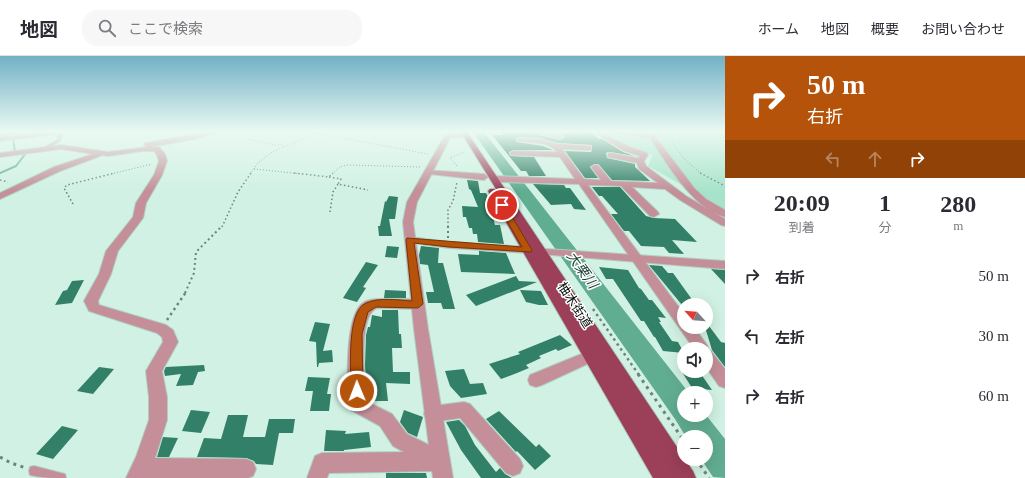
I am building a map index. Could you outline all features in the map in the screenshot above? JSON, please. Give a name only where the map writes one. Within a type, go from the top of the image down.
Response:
[{"type":"main road","name":"柚木街道","points":[[476,152],[495,178],[591,356],[664,478]]},
{"type":"main road","name":"柚木街道","points":[[534,251],[686,478]]},
{"type":"street","points":[[0,155],[22,152]]},
{"type":"street","points":[[94,152],[102,153],[120,152]]},
{"type":"street","points":[[0,196],[57,170],[102,153],[110,152]]},
{"type":"street","points":[[159,152],[161,154],[163,162],[158,175],[140,203],[138,218],[112,251],[105,274],[91,300],[94,308],[161,329],[168,334],[171,342],[154,371],[158,397],[158,420],[138,473],[246,470]]},
{"type":"street","points":[[440,152],[411,205],[408,222],[433,414],[442,470]]},
{"type":"street","points":[[562,152],[677,314]]},
{"type":"street","points":[[635,152],[644,155],[640,161]]},
{"type":"street","points":[[664,152],[692,191],[725,214]]},
{"type":"street","points":[[514,153],[563,155]]},
{"type":"street","points":[[611,155],[640,161]]},
{"type":"street","points":[[640,161],[642,167],[682,198],[725,224]]},
{"type":"street","points":[[595,168],[608,183]]},
{"type":"street","points":[[429,172],[495,178],[667,186]]},
{"type":"street","points":[[623,183],[654,214]]},
{"type":"street","points":[[410,240],[557,253],[725,265]]},
{"type":"street","points":[[418,304],[376,304],[368,306],[363,310],[356,334],[357,405],[386,420],[400,440],[442,470]]},
{"type":"street","points":[[536,380],[591,356]]},
{"type":"street","points":[[713,365],[725,381]]},
{"type":"street","points":[[433,414],[464,410],[513,466]]},
{"type":"street","points":[[317,478],[322,463],[442,470]]},
{"type":"lane","points":[[34,471],[61,478]]},
{"type":"path","points":[[161,329],[184,296],[194,277],[196,252],[221,229],[238,192],[260,161],[273,152]]},
{"type":"path","points":[[414,152],[437,157]]},
{"type":"path","points":[[449,244],[448,210],[453,201],[456,184],[461,175],[460,169],[452,162],[450,158],[464,152]]},
{"type":"path","points":[[679,152],[690,167],[711,180],[725,186]]},
{"type":"path","points":[[73,204],[64,188],[67,185],[163,162]]},
{"type":"path","points":[[329,177],[340,167],[347,164],[426,167],[424,172],[429,172]]},
{"type":"path","points":[[254,169],[341,179],[333,192],[330,212]]},
{"type":"path","points":[[338,184],[368,190]]},
{"type":"path","points":[[592,307],[677,431]]},
{"type":"path","points":[[0,457],[10,463],[34,471]]},
{"type":"path","points":[[701,466],[709,478]]},
{"type":"green space","points":[[645,152],[725,152],[725,209],[648,166],[653,155]]},
{"type":"building","points":[[505,152],[510,152],[509,154],[511,156],[534,157],[546,176],[529,176],[526,171],[521,171]]},
{"type":"building","points":[[566,152],[623,152],[634,156],[608,152],[606,153],[607,158],[635,164],[635,167],[650,181],[612,180],[598,164],[590,167],[598,178],[585,178]]},
{"type":"building","points":[[467,180],[478,181],[480,193],[486,193],[492,205],[490,205],[495,225],[500,225],[504,244],[478,242],[477,234],[473,234],[472,228],[469,228],[466,217],[463,217],[462,206],[478,207],[471,190],[469,189]]},
{"type":"building","points":[[533,184],[564,185],[566,188],[570,188],[586,210],[574,209],[571,204],[551,205]]},
{"type":"building","points":[[592,187],[620,187],[646,216],[675,219],[697,242],[672,240],[684,254],[669,253],[664,247],[641,246],[629,231],[624,231],[611,214],[618,214],[602,196],[599,196]]},
{"type":"building","points":[[389,196],[398,197],[395,219],[389,219],[392,236],[379,236],[378,226],[380,226],[385,201],[386,202]]},
{"type":"building","points":[[387,246],[399,247],[397,258],[385,257]]},
{"type":"building","points":[[421,246],[439,248],[438,263],[443,263],[455,309],[443,309],[441,303],[428,303],[426,292],[434,292],[428,265],[420,264],[419,255]]},
{"type":"building","points":[[479,251],[506,253],[515,274],[461,272],[458,254],[479,255]]},
{"type":"building","points":[[366,262],[378,265],[363,287],[366,288],[357,302],[343,298]]},
{"type":"building","points":[[649,265],[662,266],[668,273],[673,273],[691,298],[677,299]]},
{"type":"building","points":[[599,267],[628,270],[639,288],[649,300],[652,300],[666,318],[658,317],[661,322],[659,322],[672,341],[678,342],[677,352],[663,351],[644,321],[641,321],[613,279],[606,279]]},
{"type":"building","points":[[711,269],[725,270],[725,284]]},
{"type":"building","points":[[516,276],[519,281],[537,282],[476,306],[466,295]]},
{"type":"building","points":[[84,280],[72,303],[55,305],[63,291],[67,290],[72,281]]},
{"type":"building","points":[[385,290],[406,291],[406,298],[384,298]]},
{"type":"building","points":[[520,290],[541,291],[548,305],[539,305],[526,302]]},
{"type":"building","points":[[382,310],[398,310],[399,334],[401,334],[402,348],[392,348],[393,372],[410,372],[410,384],[386,383],[388,401],[369,401],[367,400],[365,365],[366,335],[368,327],[370,327],[372,315],[382,317]]},
{"type":"building","points":[[315,322],[330,324],[323,351],[332,350],[333,362],[319,363],[318,367],[316,342],[309,341]]},
{"type":"building","points":[[713,331],[721,342],[725,343],[725,367],[713,351],[713,342],[710,342],[707,334],[713,334]]},
{"type":"building","points":[[560,335],[572,345],[558,351],[556,349],[539,356],[541,358],[526,365],[529,368],[517,373],[501,379],[489,364],[520,354],[518,352]]},
{"type":"building","points":[[204,365],[205,371],[198,372],[193,385],[176,386],[181,374],[165,376],[164,371],[166,367]]},
{"type":"building","points":[[99,367],[114,369],[93,394],[77,391]]},
{"type":"building","points":[[464,369],[470,384],[483,383],[487,394],[461,398],[450,386],[445,371]]},
{"type":"building","points":[[308,377],[330,378],[327,394],[331,394],[329,411],[310,411],[313,391],[305,391]]},
{"type":"building","points":[[686,378],[704,378],[709,386],[691,386]]},
{"type":"building","points":[[191,410],[210,412],[201,433],[182,431]]},
{"type":"building","points":[[404,410],[423,417],[417,437],[408,433],[400,422]]},
{"type":"building","points":[[499,411],[536,447],[539,444],[551,456],[535,470],[517,451],[516,452],[486,419]]},
{"type":"building","points":[[228,415],[248,415],[243,437],[265,437],[269,419],[295,419],[293,433],[279,433],[273,465],[256,464],[254,461],[246,458],[197,457],[204,438],[221,439]]},
{"type":"building","points":[[459,420],[465,426],[475,445],[496,472],[500,468],[505,474],[512,478],[481,478],[461,450],[446,422]]},
{"type":"building","points":[[62,426],[78,430],[53,459],[36,454]]},
{"type":"building","points":[[326,430],[346,431],[345,434],[369,432],[371,447],[344,451],[324,451]]},
{"type":"building","points":[[163,437],[178,438],[169,457],[157,457]]},
{"type":"building","points":[[386,473],[426,473],[427,478],[386,478]]},
{"type":"waterway","name":"大栗川","points":[[494,152],[677,400]]},
{"type":"waterway","points":[[0,173],[16,166],[26,153]]},
{"type":"waterway","name":"大栗川","points":[[693,422],[699,430]]},
{"type":"waterway","name":"大栗川","points":[[713,449],[725,465]]},
{"type":"route","points":[[357,391],[356,334],[363,310],[368,306],[376,304],[418,304],[410,240],[528,250],[502,205]]}]
